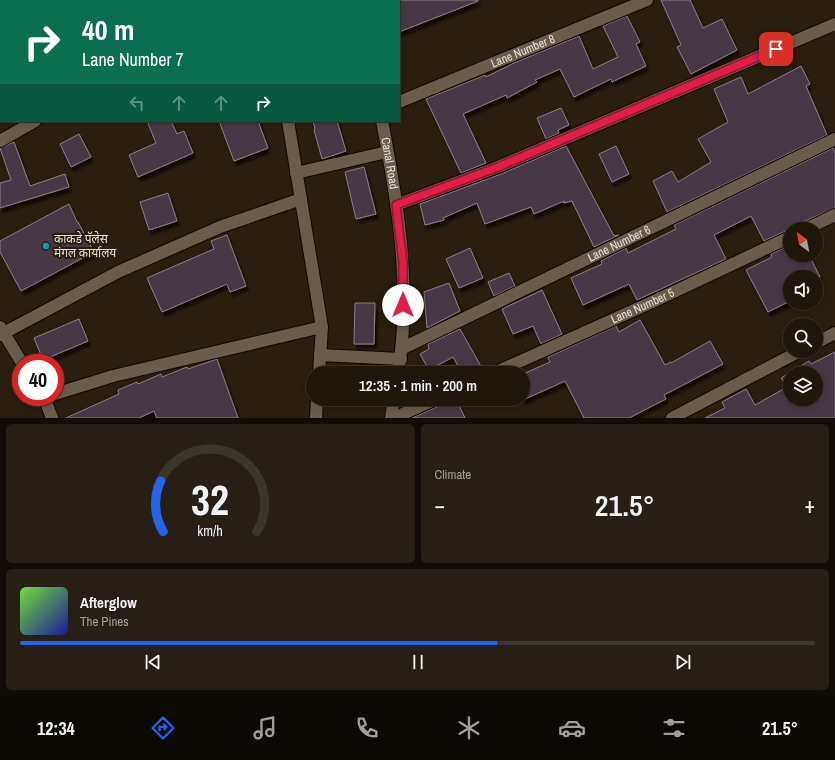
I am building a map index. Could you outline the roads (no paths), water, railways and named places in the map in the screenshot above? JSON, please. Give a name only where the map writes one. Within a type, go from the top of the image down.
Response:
[{"type":"street","name":"Lane Number 8","points":[[400,102],[647,0]]},
{"type":"street","points":[[396,205],[498,167],[835,24]]},
{"type":"street","points":[[0,140],[33,122]]},
{"type":"street","points":[[288,122],[322,326],[319,366]]},
{"type":"street","name":"Canal Road","points":[[382,122],[396,205],[403,262],[402,354],[399,366]]},
{"type":"street","name":"Lane Number 6","points":[[402,354],[835,139]]},
{"type":"street","points":[[296,173],[387,152]]},
{"type":"street","points":[[16,354],[1,332],[118,272],[220,227],[301,199]]},
{"type":"street","points":[[820,222],[835,215]]},
{"type":"street","name":"Lane Number 5","points":[[510,366],[650,303],[783,240]]},
{"type":"street","points":[[64,391],[113,376],[322,326]]},
{"type":"street","points":[[823,338],[835,332]]},
{"type":"street","points":[[320,355],[402,354]]},
{"type":"street","points":[[672,418],[787,358]]},
{"type":"street","points":[[47,406],[52,418]]},
{"type":"street","points":[[316,418],[317,406]]},
{"type":"street","points":[[393,406],[392,418],[420,406]]},
{"type":"place","name":"काकडे पॅलेस मंगल कार्यालय","points":[[46,246]]}]
